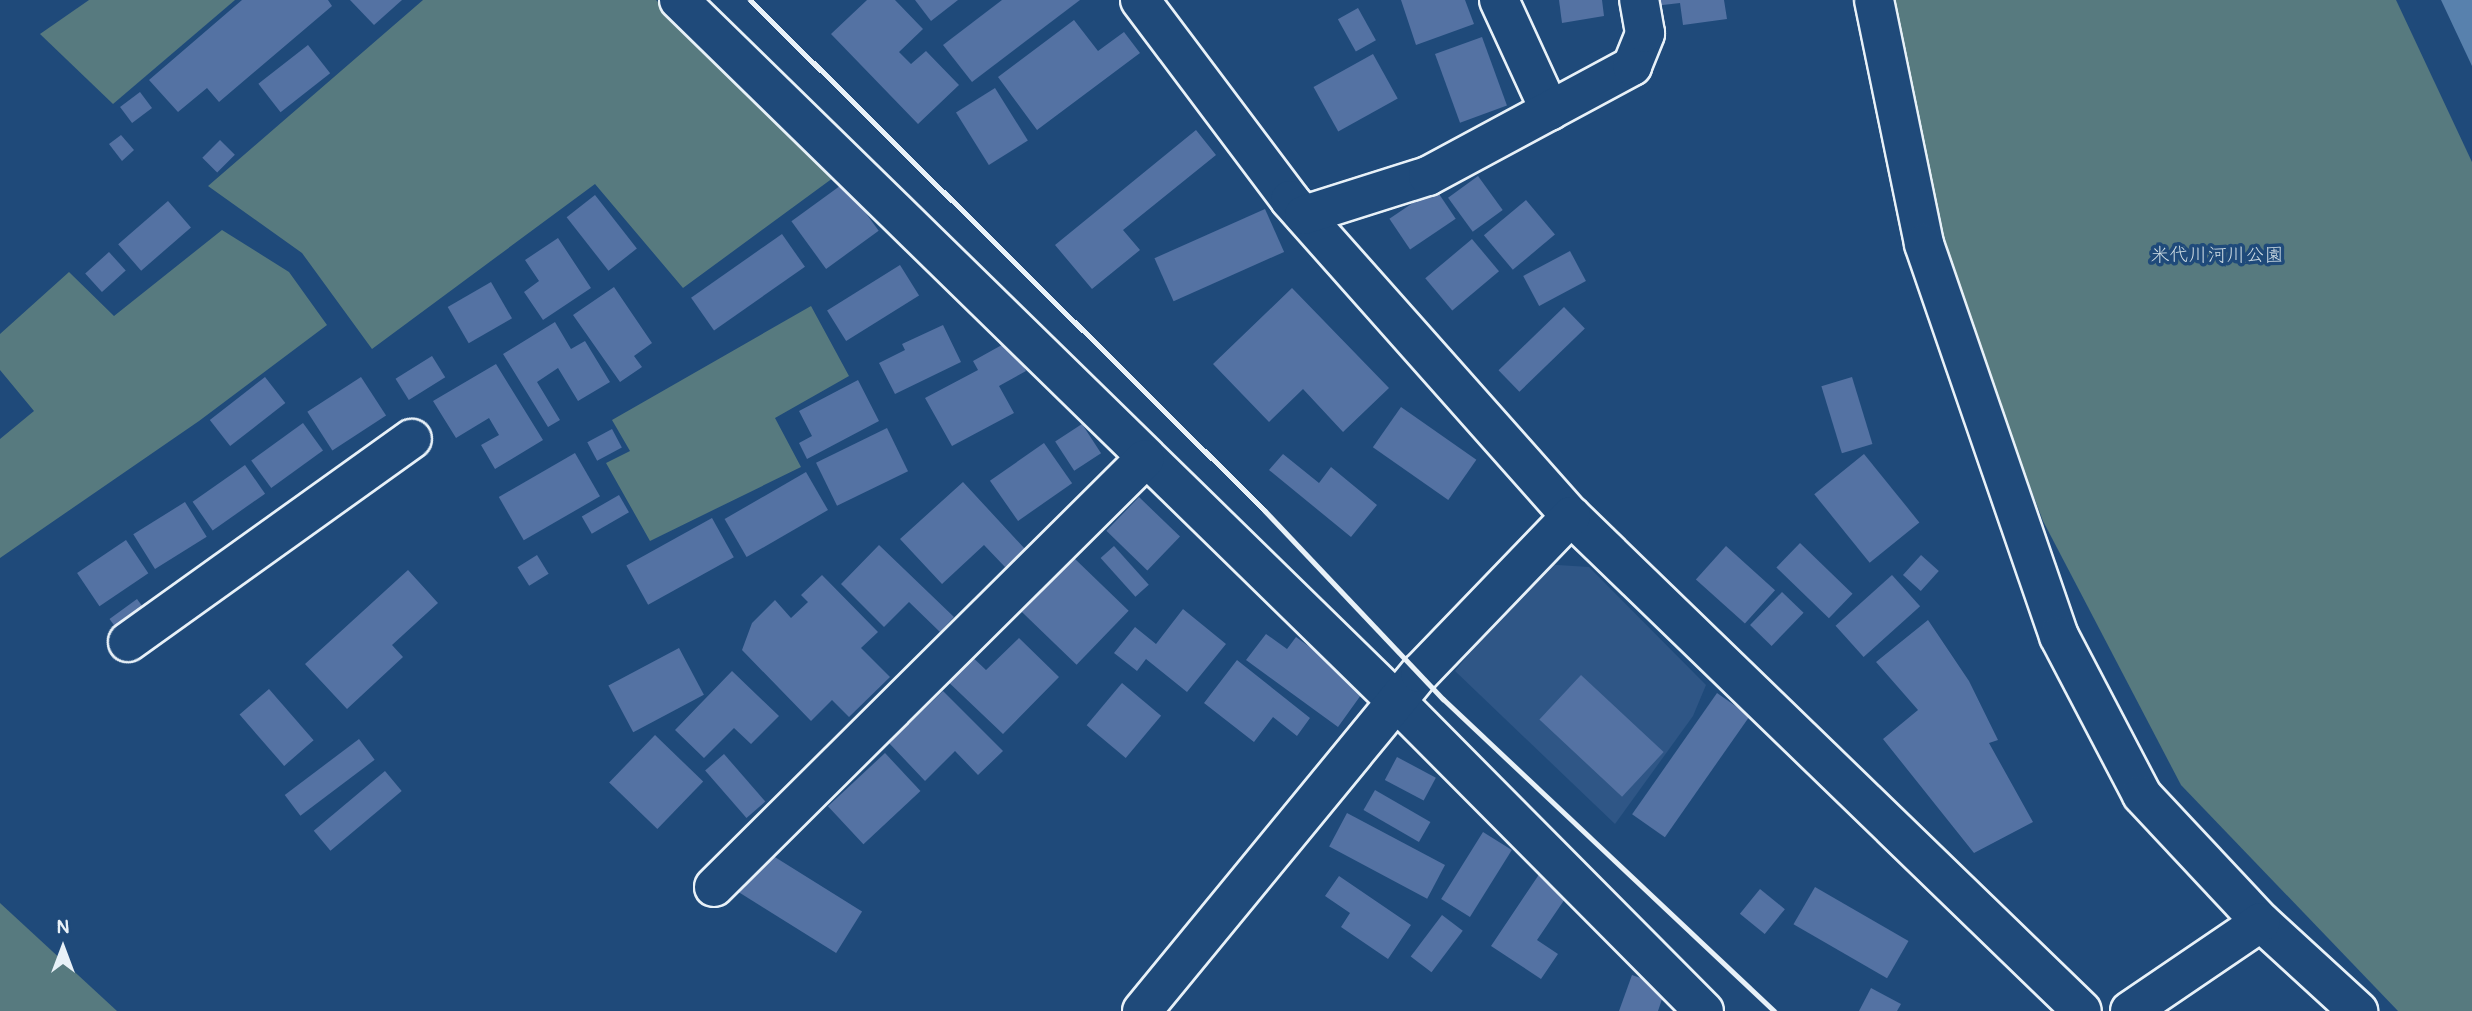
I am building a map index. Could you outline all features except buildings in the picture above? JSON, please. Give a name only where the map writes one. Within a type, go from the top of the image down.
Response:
[{"type":"street","points":[[679,0],[1395,701],[1704,1011]]},
{"type":"street","points":[[1140,0],[1304,215],[1571,516],[2082,1011]]},
{"type":"street","points":[[1499,0],[1550,111]]},
{"type":"street","points":[[1304,215],[1428,176],[1632,66],[1645,33],[1639,0]]},
{"type":"street","points":[[1874,0],[1924,244],[2059,636],[2142,795],[2261,922],[2358,1011]]},
{"type":"street","points":[[128,642],[412,439]]},
{"type":"street","points":[[714,887],[1145,458]]},
{"type":"street","points":[[1142,1011],[1395,701],[1571,516]]},
{"type":"street","points":[[2130,1011],[2261,922]]},
{"type":"shaded area","points":[[2441,0],[2472,0],[2472,66]]},
{"type":"shaded area","points":[[1542,564],[1589,567],[1706,685],[1693,716],[1615,824],[1455,671]]},
{"type":"green space","points":[[89,0],[235,0],[113,104],[40,34]]},
{"type":"green space","points":[[423,0],[656,0],[837,175],[683,288],[595,184],[372,349],[302,253],[208,186]]},
{"type":"green space","name":"米代川河川公園","points":[[1885,0],[2396,0],[2472,162],[2472,1011],[2398,1011],[2181,785],[2043,521],[1934,233]]},
{"type":"green space","points":[[222,230],[289,272],[327,325],[199,421],[0,558],[0,439],[34,411],[0,370],[0,334],[69,272],[114,316]]},
{"type":"green space","points":[[811,306],[849,376],[775,418],[801,467],[650,541],[606,463],[630,451],[612,420]]},
{"type":"green space","points":[[0,903],[117,1011],[0,1011]]},
{"type":"railway","points":[[750,0],[1265,511],[1443,699],[1774,1011]]}]
